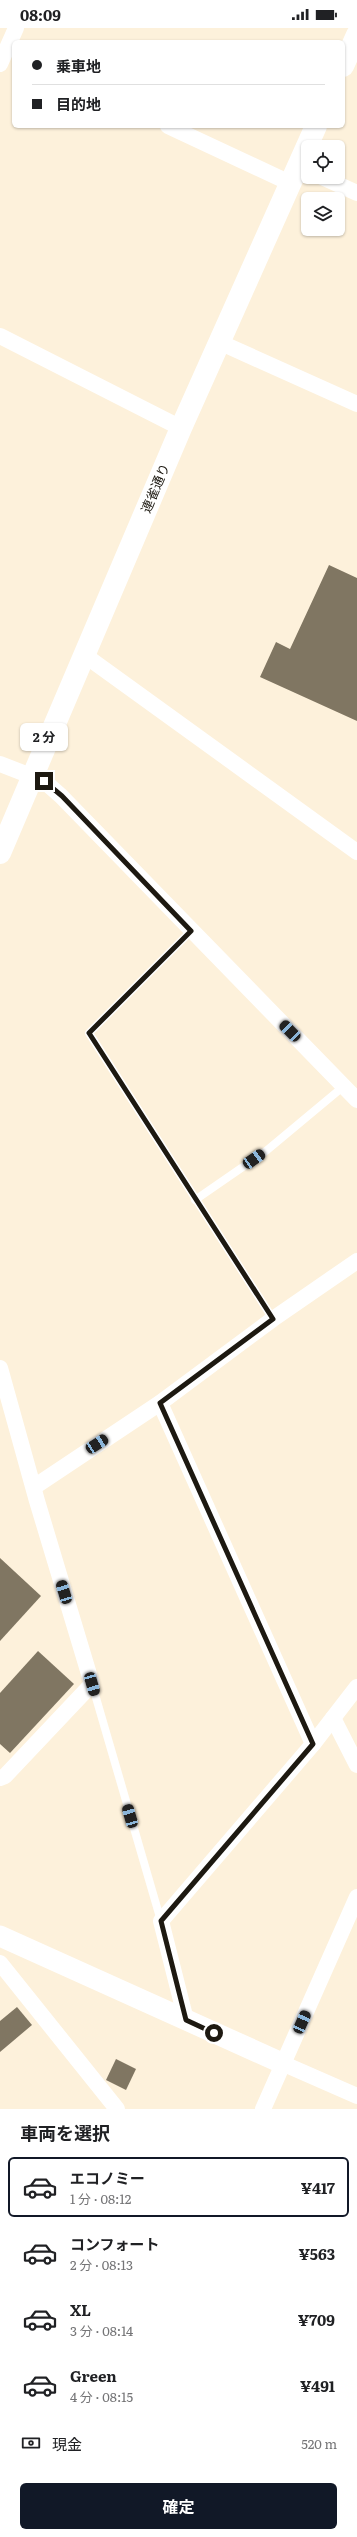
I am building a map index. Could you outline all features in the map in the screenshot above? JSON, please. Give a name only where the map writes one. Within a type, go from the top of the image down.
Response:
[{"type":"main road","points":[[345,62],[356,41]]},
{"type":"main road","name":"連雀通り","points":[[2,842],[219,342],[299,173],[315,128]]},
{"type":"street","points":[[12,40],[16,28]]},
{"type":"street","points":[[7,56],[12,40]]},
{"type":"street","points":[[174,128],[299,173]]},
{"type":"street","points":[[337,184],[357,193]]},
{"type":"street","points":[[0,336],[181,428]]},
{"type":"street","points":[[219,342],[357,404]]},
{"type":"street","points":[[83,654],[357,852]]},
{"type":"street","points":[[0,764],[44,781],[62,796],[191,931],[357,1100]]},
{"type":"street","points":[[34,1486],[160,1403],[273,1319],[357,1261]]},
{"type":"street","points":[[0,1368],[4,1400],[34,1486],[92,1684],[6,1776],[0,1778]]},
{"type":"street","points":[[160,1403],[313,1744]]},
{"type":"street","points":[[186,2020],[161,1921],[313,1744],[357,1687]]},
{"type":"street","points":[[333,1718],[357,1764]]},
{"type":"street","points":[[263,2109],[357,1897]]},
{"type":"street","points":[[0,1936],[357,2096]]},
{"type":"street","points":[[0,1964],[116,2109]]},
{"type":"lane","points":[[191,931],[89,1033],[195,1200],[273,1319]]},
{"type":"lane","points":[[195,1200],[266,1151],[344,1086]]},
{"type":"lane","points":[[92,1684],[161,1921]]},
{"type":"building","points":[[329,565],[357,578],[357,721],[260,677],[276,642],[290,649]]},
{"type":"building","points":[[0,1558],[41,1596],[0,1641]]},
{"type":"building","points":[[38,1651],[74,1684],[10,1753],[0,1744],[0,1693]]},
{"type":"building","points":[[17,2007],[32,2025],[0,2052],[0,2021]]},
{"type":"building","points":[[116,2059],[136,2069],[126,2090],[106,2080]]},
{"type":"route","points":[[44,781],[62,796],[191,931],[89,1033],[195,1200],[273,1319],[160,1403],[313,1744],[161,1921],[186,2020],[214,2033]]}]
